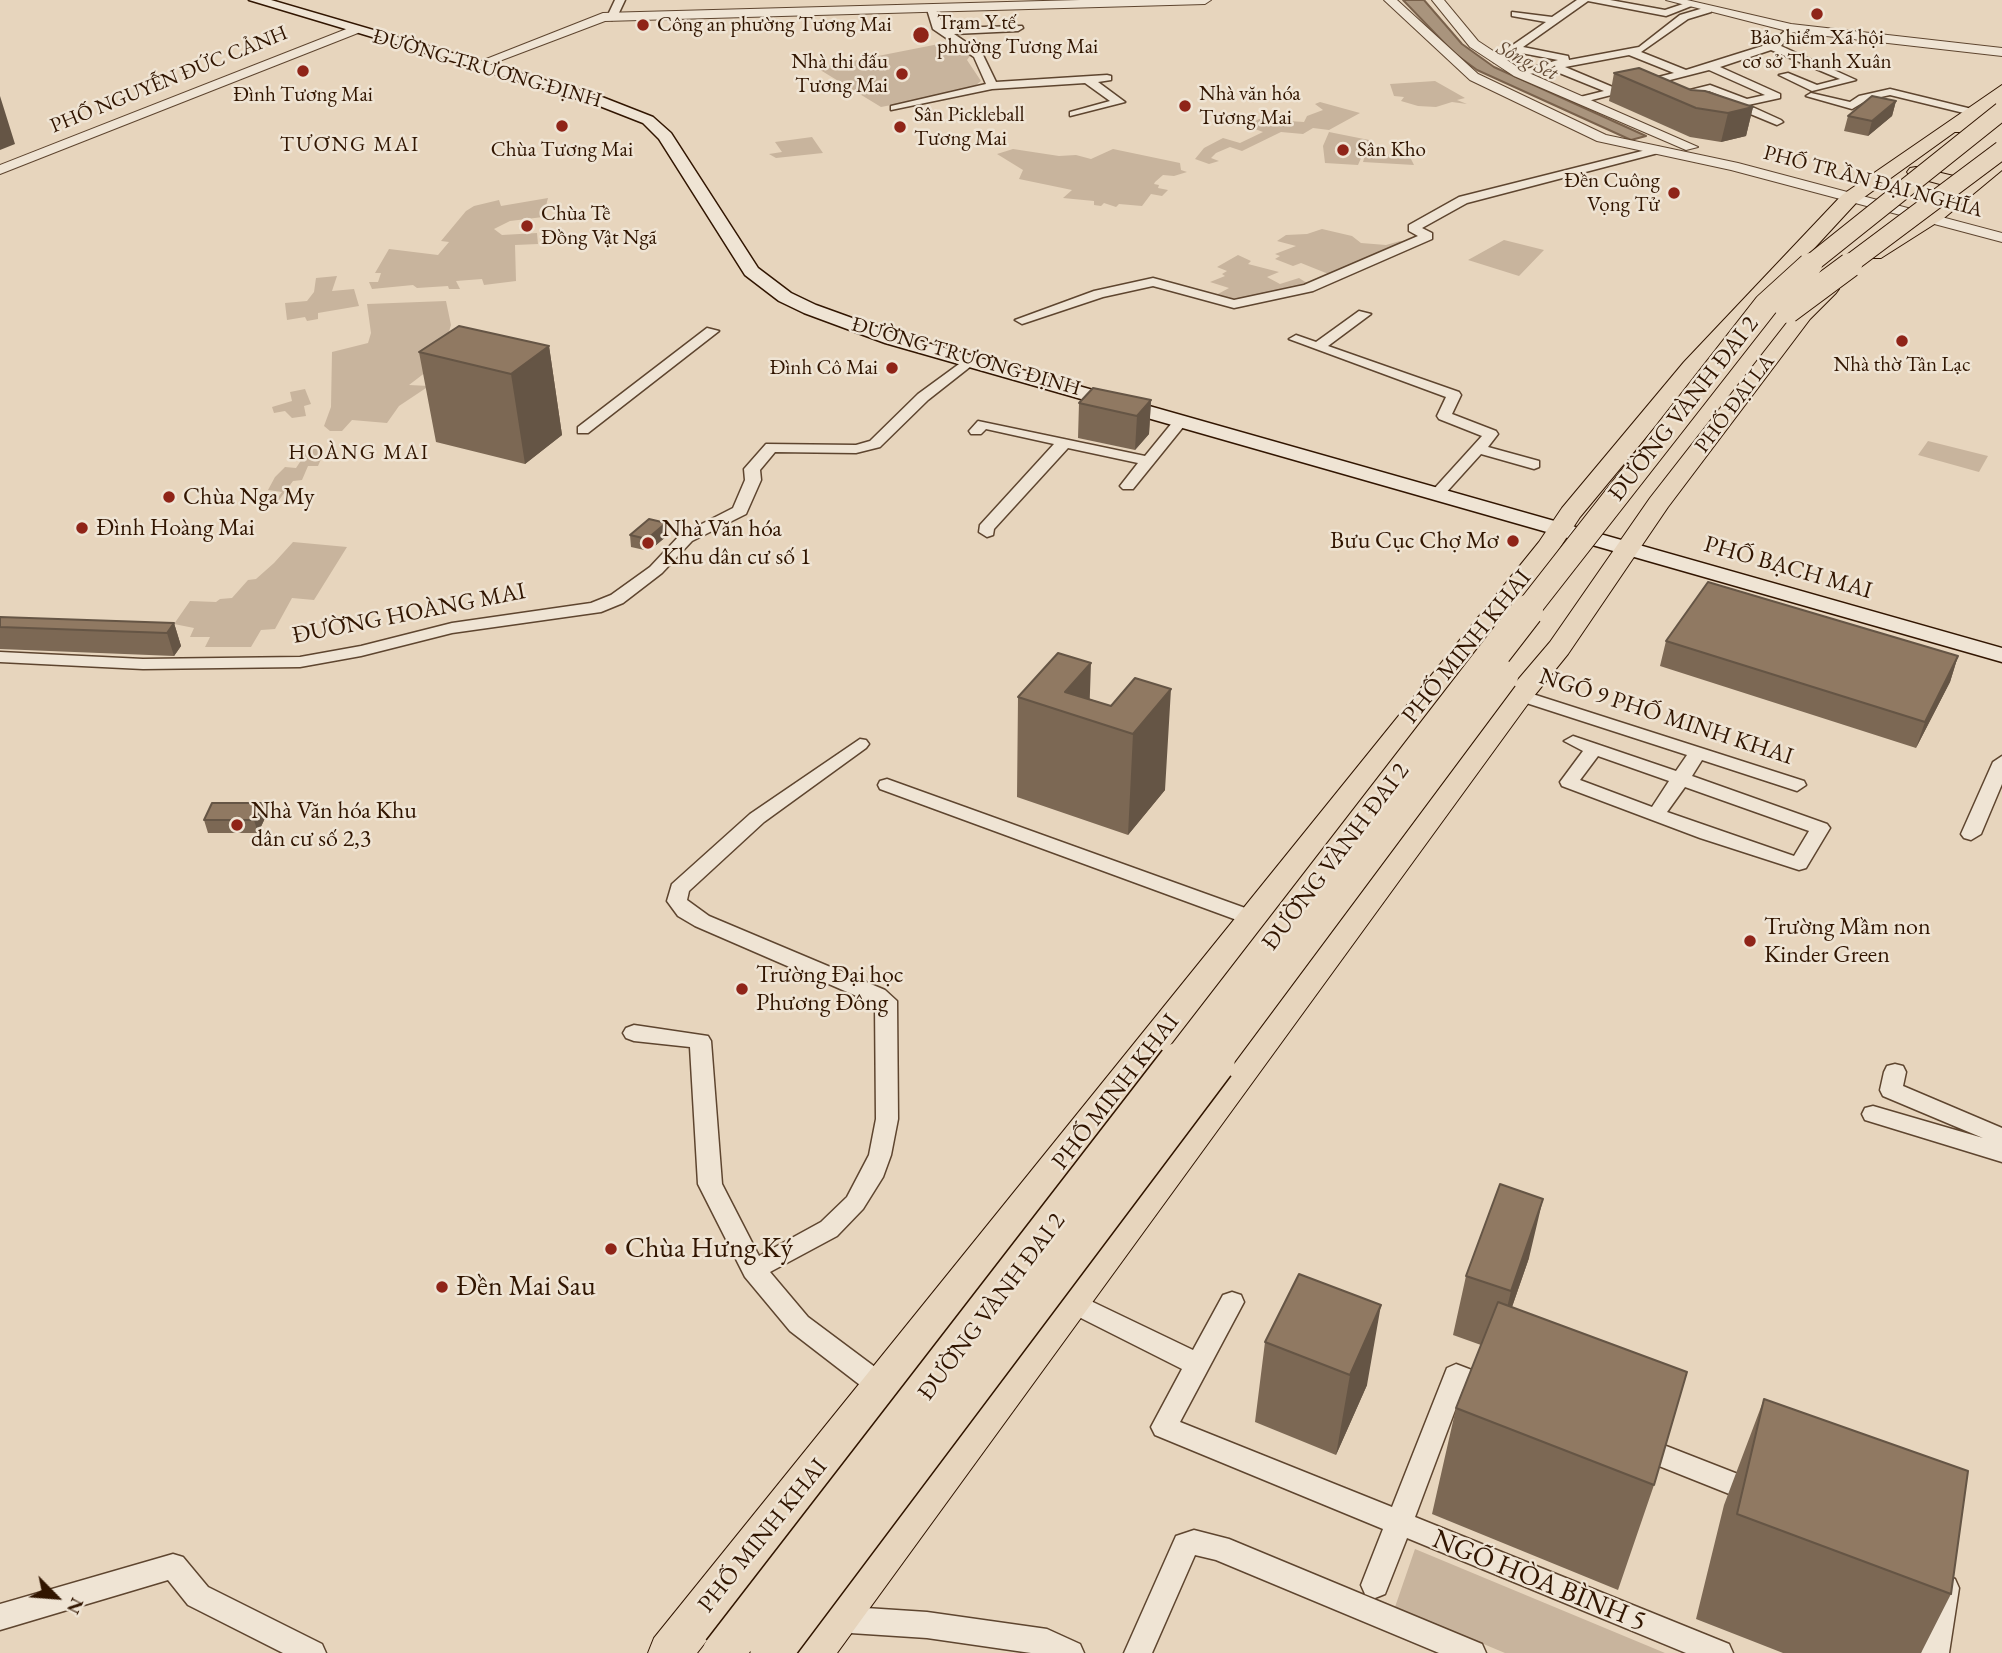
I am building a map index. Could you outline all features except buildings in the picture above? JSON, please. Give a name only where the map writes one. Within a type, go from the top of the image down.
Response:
[{"type":"highway","points":[[1777,308],[1817,240],[1965,120],[2002,99]]},
{"type":"highway","name":"ĐƯỜNG VÀNH ĐAI 2","points":[[723,1653],[895,1434],[1400,773],[1777,308],[1830,246],[2002,110]]},
{"type":"highway","name":"ĐƯỜNG VÀNH ĐAI 2","points":[[771,1653],[885,1505],[1585,567],[1756,347],[1777,308],[1808,288],[1873,227],[2002,127]]},
{"type":"highway","points":[[1777,308],[2000,159]]},
{"type":"main road","name":"ĐƯỜNG TRƯƠNG ĐỊNH","points":[[256,0],[607,103],[648,120],[665,136],[751,271],[785,297],[892,339],[1560,529]]},
{"type":"main road","points":[[1794,258],[1843,229],[1916,172],[1928,153],[2002,90]]},
{"type":"main road","points":[[1560,529],[1692,367],[1849,199],[2002,110]]},
{"type":"main road","name":"PHỐ ĐẠI LA","points":[[1628,550],[1637,533],[1803,315],[1853,266],[1874,240],[2002,141]]},
{"type":"main road","points":[[1972,164],[2000,159]]},
{"type":"main road","name":"PHỐ ĐẠI LA","points":[[1853,266],[1927,219],[2000,159]]},
{"type":"main road","points":[[1916,172],[1951,181]]},
{"type":"main road","points":[[1620,454],[1684,470]]},
{"type":"main road","name":"PHỐ BẠCH MAI","points":[[1560,529],[2002,655]]},
{"type":"main road","name":"PHỐ MINH KHAI","points":[[670,1653],[1560,529]]},
{"type":"main road","points":[[810,1653],[1520,695],[1559,648],[1628,550]]},
{"type":"main road","points":[[1119,1088],[1125,1105],[1146,1125],[1181,1131],[1204,1122]]},
{"type":"main road","points":[[1037,1192],[1054,1184],[1069,1183],[1105,1189],[1121,1206],[1125,1217],[1124,1231]]},
{"type":"street","points":[[612,17],[620,0]]},
{"type":"street","points":[[477,65],[590,20],[612,17],[1205,0]]},
{"type":"street","name":"PHỐ TRẦN ĐẠI NGHĨA","points":[[1390,0],[1449,57],[1474,77],[1602,138],[1733,166],[2002,238]]},
{"type":"street","name":"PHỐ TRẦN ĐẠI NGHĨA","points":[[1438,0],[1474,44],[1518,73],[1733,166]]},
{"type":"street","points":[[1498,60],[1584,0]]},
{"type":"street","points":[[1593,0],[1666,13],[1689,5]]},
{"type":"street","points":[[1672,0],[1791,28],[2002,52]]},
{"type":"street","points":[[930,8],[937,27],[978,55],[992,86]]},
{"type":"street","points":[[1518,73],[1642,48],[1684,17],[1707,9]]},
{"type":"street","points":[[1516,14],[1556,22]]},
{"type":"street","points":[[944,31],[1018,28]]},
{"type":"street","points":[[1580,100],[1710,67],[1772,47],[1791,28]]},
{"type":"street","name":"PHỐ NGUYỄN ĐỨC CẢNH","points":[[0,170],[354,30]]},
{"type":"street","points":[[1772,47],[1851,80],[1844,84],[1816,89],[1784,75]]},
{"type":"street","points":[[1516,49],[1560,63],[1610,89]]},
{"type":"street","points":[[1629,51],[1682,72]]},
{"type":"street","points":[[1596,58],[1651,80]]},
{"type":"street","points":[[1710,67],[1776,96],[1736,104],[1710,114],[1724,123]]},
{"type":"street","points":[[1736,78],[1758,73]]},
{"type":"street","points":[[895,108],[992,86],[1107,78]]},
{"type":"street","points":[[1074,114],[1119,102],[1088,80]]},
{"type":"street","points":[[1844,84],[1874,95]]},
{"type":"street","points":[[1632,88],[1655,98]]},
{"type":"street","points":[[1811,96],[1852,106],[1863,98],[1890,92],[1965,120]]},
{"type":"street","points":[[1736,104],[1777,122]]},
{"type":"street","points":[[1023,320],[1099,294],[1153,282],[1234,304],[1308,288],[1428,236],[1413,228],[1462,201],[1685,144]]},
{"type":"street","points":[[1319,346],[1364,314]]},
{"type":"street","points":[[583,430],[712,331]]},
{"type":"street","points":[[1296,338],[1454,395],[1444,416],[1491,434],[1438,493]]},
{"type":"street","name":"ĐƯỜNG HOÀNG MAI","points":[[0,657],[143,664],[300,662],[361,651],[452,628],[595,608],[617,599],[656,570],[686,538],[740,511],[753,480],[752,469],[771,447],[856,449],[876,444],[923,397],[970,360]]},
{"type":"street","points":[[1128,486],[1181,421]]},
{"type":"street","points":[[987,531],[986,528],[1061,446],[1145,465]]},
{"type":"street","points":[[1479,449],[1534,464]]},
{"type":"street","name":"NGÕ 9 PHỐ MINH KHAI","points":[[1520,695],[1797,785]]},
{"type":"street","points":[[1573,741],[1594,748],[1682,778],[1820,828],[1800,864],[1656,815],[1569,782],[1594,748]]},
{"type":"street","points":[[754,1270],[829,1229],[855,1203],[872,1177],[887,1119],[886,1002],[878,995],[702,921],[677,901],[679,889],[757,818],[860,744]]},
{"type":"street","points":[[1656,815],[1698,753]]},
{"type":"street","points":[[1971,834],[2002,762]]},
{"type":"street","points":[[887,785],[1252,918]]},
{"type":"street","points":[[634,1033],[700,1041],[710,1184],[754,1270],[799,1324],[882,1387]]},
{"type":"street","points":[[1895,1072],[1891,1090],[2002,1137]]},
{"type":"street","points":[[1873,1114],[1899,1119],[2002,1153]]},
{"type":"street","points":[[1072,1302],[1196,1364]]},
{"type":"street","name":"NGÕ HÒA BÌNH 5","points":[[1232,1302],[1164,1427],[1718,1653]]},
{"type":"street","points":[[1375,1585],[1455,1375],[1507,1395]]},
{"type":"street","points":[[1611,1436],[1779,1502]]},
{"type":"street","points":[[1138,1653],[1186,1545],[1194,1542],[1219,1548],[1472,1653]]},
{"type":"street","points":[[1935,1562],[1948,1567],[1935,1653]]},
{"type":"street","points":[[0,1617],[173,1566],[198,1596],[312,1653]]},
{"type":"street","points":[[835,1619],[927,1625],[1047,1642],[1070,1653]]},
{"type":"shaded area","points":[[1403,0],[1424,0],[1462,44],[1494,67],[1646,136],[1631,140],[1477,70],[1454,53]]},
{"type":"shaded area","name":"Nhà thi đấu Tương Mai","points":[[949,42],[970,56],[967,60],[981,81],[970,90],[881,107],[817,68]]},
{"type":"shaded area","points":[[1435,81],[1465,98],[1457,100],[1467,104],[1452,102],[1436,107],[1418,106],[1401,101],[1404,97],[1394,96],[1390,84]]},
{"type":"shaded area","points":[[1320,102],[1360,113],[1329,130],[1313,128],[1303,134],[1281,132],[1242,151],[1230,147],[1216,153],[1211,158],[1219,161],[1209,164],[1195,159],[1204,148],[1223,138],[1240,143],[1263,132],[1247,126],[1259,119],[1304,122],[1307,116],[1323,110],[1315,104]]},
{"type":"shaded area","name":"Sân Kho","points":[[1329,132],[1369,140],[1358,165],[1325,163],[1323,146]]},
{"type":"shaded area","points":[[812,137],[823,153],[776,158],[769,154],[782,152],[775,142]]},
{"type":"shaded area","points":[[1013,149],[1091,159],[1113,149],[1180,163],[1181,170],[1187,172],[1174,176],[1163,175],[1154,184],[1159,185],[1158,188],[1168,190],[1162,196],[1151,194],[1142,206],[1119,204],[1116,207],[1104,203],[1101,206],[1094,205],[1094,201],[1063,198],[1072,190],[1019,179],[1023,170],[997,154]]},
{"type":"shaded area","points":[[1366,152],[1410,157],[1414,165],[1363,162]]},
{"type":"shaded area","points":[[548,198],[543,217],[510,221],[494,229],[502,235],[537,233],[538,244],[515,245],[516,281],[484,285],[482,279],[456,281],[460,289],[449,289],[448,286],[417,288],[413,285],[372,289],[369,282],[378,282],[381,273],[375,273],[389,249],[438,255],[449,242],[441,241],[466,211],[474,206],[499,200],[501,206]]},
{"type":"shaded area","points":[[1322,229],[1352,236],[1361,243],[1386,245],[1400,241],[1406,244],[1379,252],[1331,275],[1301,263],[1293,266],[1275,259],[1280,256],[1275,254],[1296,246],[1277,241],[1286,235],[1307,234]]},
{"type":"shaded area","points":[[1504,240],[1544,250],[1519,276],[1468,260]]},
{"type":"shaded area","points":[[1238,255],[1251,261],[1248,264],[1279,272],[1267,277],[1280,284],[1299,278],[1310,285],[1241,301],[1216,295],[1229,288],[1210,282],[1225,276],[1222,274],[1227,271],[1217,267]]},
{"type":"shaded area","points":[[337,276],[332,291],[354,289],[359,306],[318,313],[318,319],[307,321],[305,317],[287,320],[285,303],[307,301],[314,292],[316,278]]},
{"type":"shaded area","points":[[446,301],[451,325],[437,371],[426,372],[409,385],[429,386],[399,406],[387,423],[352,420],[342,431],[330,431],[324,426],[331,407],[332,352],[368,343],[371,333],[367,304]]},
{"type":"shaded area","points":[[305,389],[311,404],[304,406],[306,416],[292,418],[285,411],[274,413],[272,407],[292,401],[290,392]]},
{"type":"shaded area","points":[[1928,441],[1988,456],[1979,472],[1918,455]]},
{"type":"shaded area","points":[[310,447],[325,450],[318,466],[308,466],[302,480],[293,481],[279,500],[276,500],[282,492],[268,490],[275,477],[285,467],[296,468]]},
{"type":"shaded area","points":[[293,542],[347,547],[314,600],[292,598],[275,629],[261,630],[251,647],[205,647],[210,637],[190,637],[194,628],[174,624],[190,601],[216,602],[232,598],[248,580],[256,579],[274,563]]},
{"type":"shaded area","points":[[1415,1549],[1665,1653],[1505,1653],[1395,1607]]},
{"type":"place","name":"Bảo hiểm Xã hội cơ sở Thanh Xuân","points":[[1817,14]]},
{"type":"place","name":"Công an phường Tương Mai","points":[[643,25]]},
{"type":"place","name":"Trạm Y tế phường Tương Mai","points":[[921,35]]},
{"type":"place","name":"Đình Tương Mai","points":[[303,71]]},
{"type":"place","name":"Nhà thi đấu Tương Mai","points":[[902,74]]},
{"type":"place","name":"Nhà văn hóa Tương Mai","points":[[1185,106]]},
{"type":"place","name":"Chùa Tương Mai","points":[[562,126]]},
{"type":"place","name":"Sân Pickleball Tương Mai","points":[[900,127]]},
{"type":"place","name":"Sân Kho","points":[[1343,150]]},
{"type":"place","name":"Đền Cuông Vọng Tử","points":[[1674,193]]},
{"type":"place","name":"Chùa Tề Đồng Vật Ngã","points":[[527,226]]},
{"type":"place","name":"Nhà thờ Tân Lạc","points":[[1902,341]]},
{"type":"place","name":"Đình Cô Mai","points":[[892,368]]},
{"type":"place","name":"Chùa Nga My","points":[[169,497]]},
{"type":"place","name":"Đình Hoàng Mai","points":[[82,528]]},
{"type":"place","name":"Bưu Cục Chợ Mơ","points":[[1513,541]]},
{"type":"place","name":"Nhà Văn hóa Khu dân cư số 1","points":[[648,543]]},
{"type":"place","name":"Nhà Văn hóa Khu dân cư số 2,3","points":[[237,825]]},
{"type":"place","name":"Trường Mầm non Kinder Green","points":[[1750,941]]},
{"type":"place","name":"Trường Đại học Phương Đông","points":[[742,989]]},
{"type":"place","name":"Chùa Hưng Ký","points":[[611,1249]]},
{"type":"place","name":"Đền Mai Sau","points":[[442,1287]]},
{"type":"district","name":"TƯƠNG MAI","points":[[350,145]]},
{"type":"district","name":"HOÀNG MAI","points":[[359,453]]},
{"type":"water label","name":"Sông Sét","points":[[1527,61]]}]
